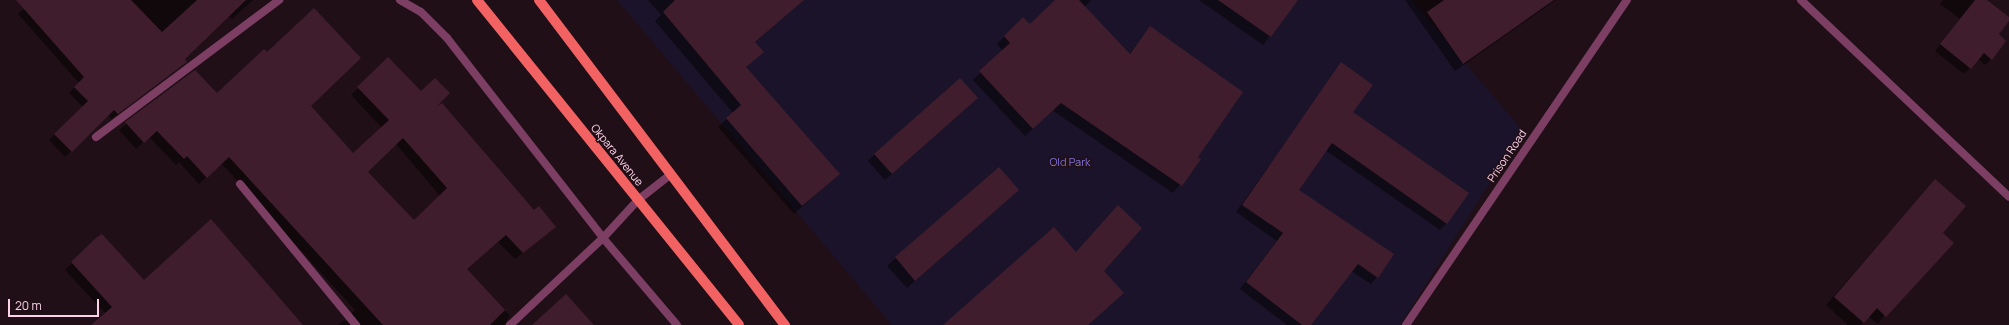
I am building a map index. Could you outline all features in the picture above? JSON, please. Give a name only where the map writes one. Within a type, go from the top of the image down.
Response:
[{"type":"main road","name":"Okpara Avenue","points":[[477,0],[738,325]]},
{"type":"main road","points":[[538,0],[785,325]]},
{"type":"street","points":[[96,137],[279,0]]},
{"type":"street","points":[[400,0],[421,12],[447,38],[603,238],[677,325]]},
{"type":"street","name":"Prison Road","points":[[1406,325],[1627,0]]},
{"type":"street","points":[[1801,0],[2009,197]]},
{"type":"street","points":[[510,325],[603,238],[638,200],[671,174]]},
{"type":"street","points":[[240,184],[356,325]]},
{"type":"green space","name":"Old Park","points":[[617,0],[1412,0],[1523,131],[1400,325],[892,325]]},
{"type":"building","points":[[16,0],[131,0],[162,32],[197,0],[246,0],[185,59],[187,62],[118,114],[114,110],[72,152],[54,134],[88,101],[74,87],[84,77]]},
{"type":"building","points":[[675,0],[804,0],[755,42],[764,52],[746,67],[840,174],[802,206],[726,118],[741,105],[663,12]]},
{"type":"building","points":[[1055,0],[1079,0],[1130,54],[1150,26],[1243,92],[1198,157],[1201,159],[1182,186],[1061,103],[1033,129],[979,71],[1010,43],[1004,36],[1023,17],[1030,24]]},
{"type":"building","points":[[1218,0],[1298,0],[1271,37]]},
{"type":"building","points":[[1444,0],[1554,0],[1463,64],[1427,12]]},
{"type":"building","points":[[1975,0],[1987,0],[2009,17],[2009,21],[1999,34],[2006,41],[1992,60],[1984,53],[1971,69],[1940,44]]},
{"type":"building","points":[[314,8],[361,58],[311,106],[353,153],[389,120],[357,87],[388,57],[421,91],[435,78],[450,93],[436,107],[442,103],[534,210],[539,206],[556,227],[523,253],[506,235],[467,269],[505,310],[490,325],[383,325],[229,157],[207,178],[187,156],[184,159],[157,131],[144,143],[125,122],[195,70],[217,93],[264,49],[267,52]],"holes":[[[403,138],[447,188],[414,220],[368,172]]]},
{"type":"building","points":[[1341,62],[1373,85],[1353,112],[1469,193],[1447,224],[1332,143],[1299,190],[1394,254],[1378,278],[1358,264],[1311,325],[1302,325],[1246,282],[1283,233],[1242,205]]},
{"type":"building","points":[[960,78],[978,98],[892,174],[874,154]]},
{"type":"building","points":[[999,167],[1019,190],[915,281],[895,257]]},
{"type":"building","points":[[1935,179],[1966,206],[1943,233],[1954,243],[1886,317],[1877,308],[1864,323],[1834,297]]},
{"type":"building","points":[[1118,205],[1142,228],[1104,271],[1124,293],[1088,325],[943,325],[1054,227],[1076,252]]},
{"type":"building","points":[[211,219],[303,325],[91,325],[112,307],[71,262],[97,237],[102,234],[144,280]]},
{"type":"building","points":[[566,294],[594,325],[532,325]]}]
